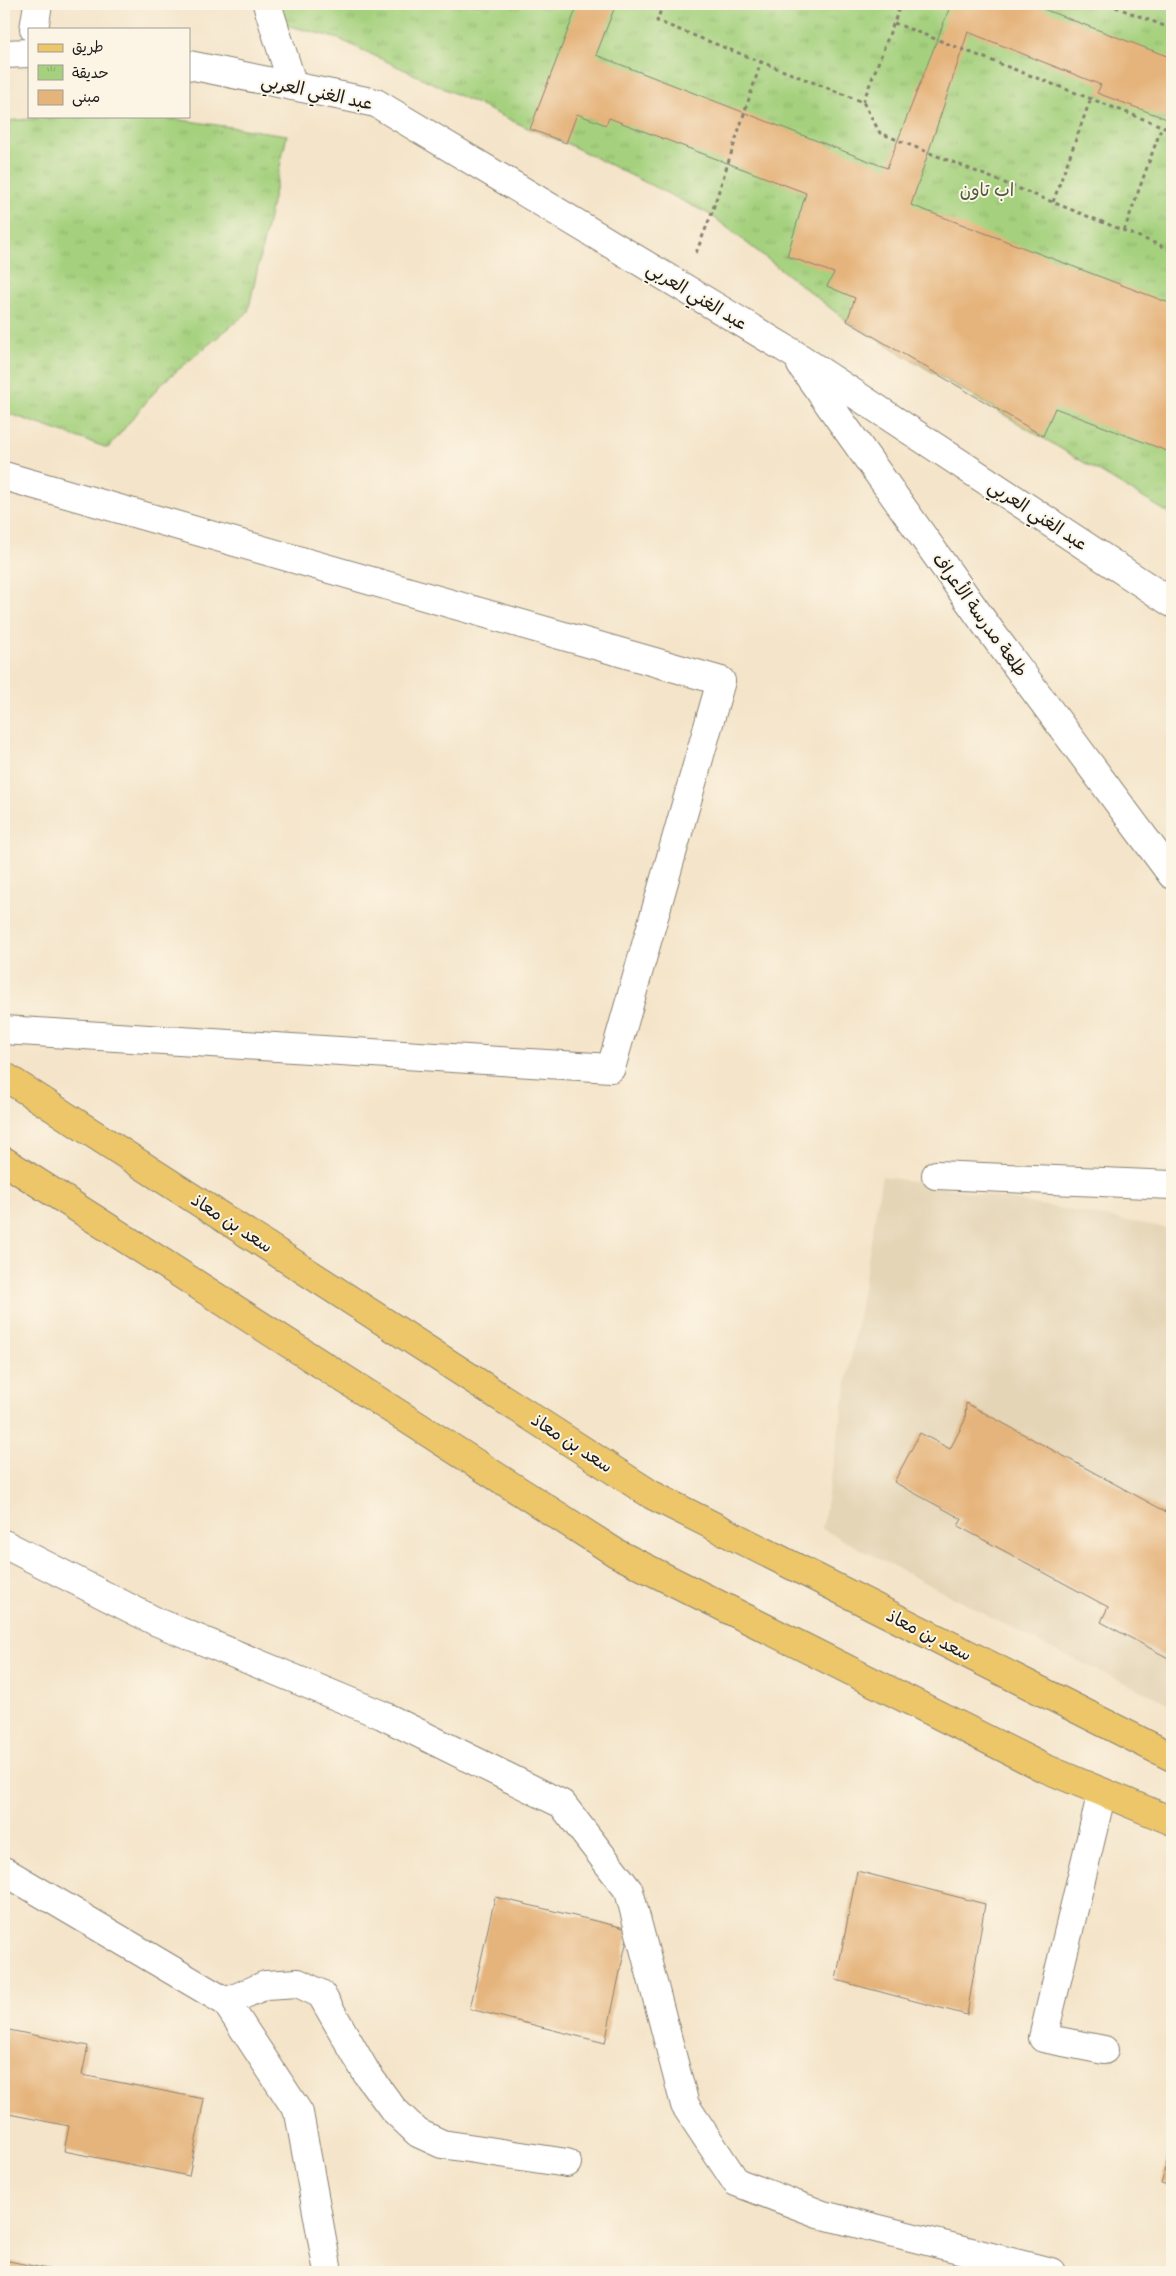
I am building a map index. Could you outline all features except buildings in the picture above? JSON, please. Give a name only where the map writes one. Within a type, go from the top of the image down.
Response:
[{"type":"main road","name":"سعد بن معاذ","points":[[4,1076],[652,1495],[1172,1757]]},
{"type":"main road","points":[[4,1161],[616,1553],[1042,1767],[1172,1821]]},
{"type":"street","points":[[34,28],[38,4]]},
{"type":"street","points":[[267,4],[293,86]]},
{"type":"street","points":[[4,54],[28,53]]},
{"type":"street","name":"عبد الغني العربي","points":[[190,65],[376,103],[791,352],[1172,604]]},
{"type":"street","name":"طلعة مدرسة الأعراف","points":[[791,352],[986,625],[1172,875]]},
{"type":"street","points":[[4,476],[721,681],[612,1068],[4,1030]]},
{"type":"street","points":[[936,1175],[1172,1185]]},
{"type":"street","points":[[4,1544],[155,1621],[382,1715],[562,1804],[629,1891],[685,2105],[736,2182],[823,2215],[1050,2272]]},
{"type":"street","points":[[1102,1792],[1043,2038],[1104,2050]]},
{"type":"street","points":[[4,1871],[226,2002],[299,2114],[328,2272]]},
{"type":"street","points":[[226,2002],[266,1985],[298,1983],[321,1994],[367,2074],[393,2110],[418,2133],[442,2144],[566,2163]]},
{"type":"path","points":[[663,4],[657,21],[863,102],[880,133],[1172,250]]},
{"type":"path","points":[[863,102],[901,4]]},
{"type":"path","points":[[1108,4],[1172,29]]},
{"type":"path","points":[[894,23],[1172,130]]},
{"type":"path","points":[[682,287],[711,215],[761,62]]},
{"type":"path","points":[[1053,202],[1091,98]]},
{"type":"path","points":[[1124,231],[1162,126]]},
{"type":"shaded area","points":[[882,1176],[1172,1229],[1172,1705],[1046,1646],[822,1529]]},
{"type":"green space","name":"اب تاون","points":[[276,4],[1172,4],[1172,515],[847,321],[711,215],[566,143],[530,129],[339,39],[271,21]]},
{"type":"green space","points":[[45,118],[167,118],[287,135],[248,312],[161,384],[108,448],[4,412],[4,121]]}]
